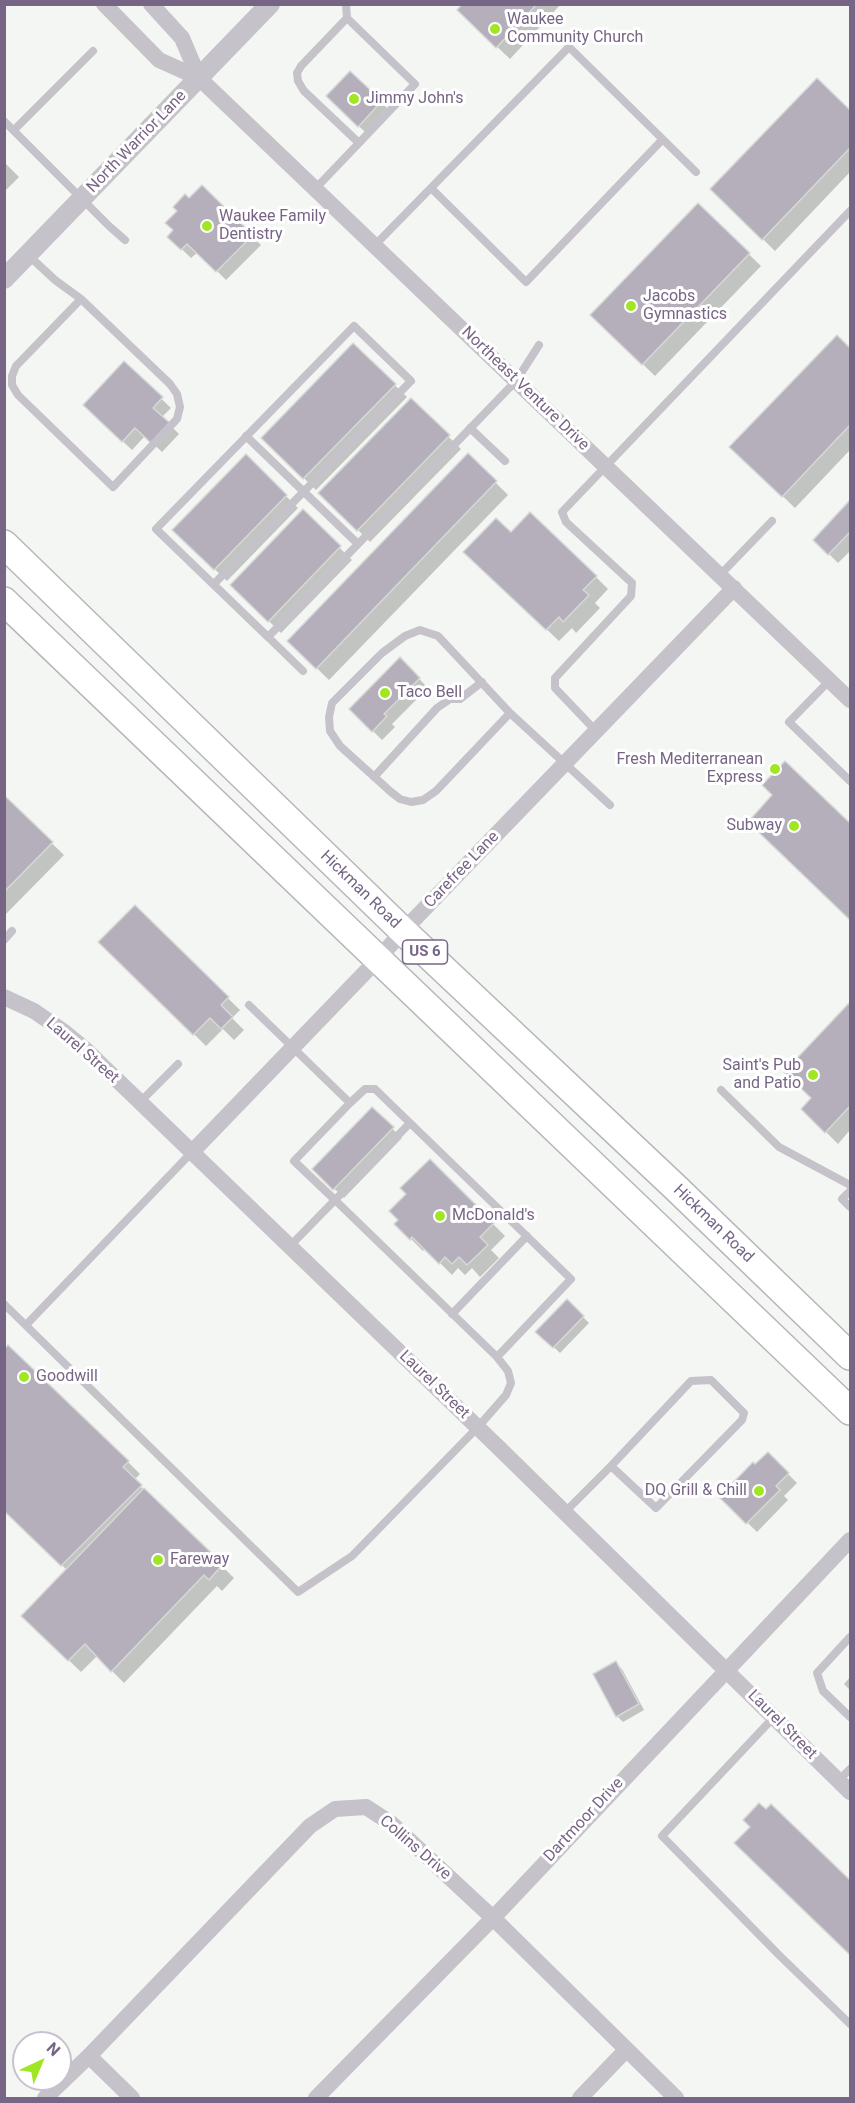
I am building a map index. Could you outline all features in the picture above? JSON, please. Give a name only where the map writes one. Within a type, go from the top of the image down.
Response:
[{"type":"highway","name":"Hickman Road","points":[[4,544],[403,931],[675,1187],[850,1356]]},
{"type":"highway","name":"US 6","points":[[4,601],[850,1412]]},
{"type":"street","points":[[104,4],[159,60],[199,78]]},
{"type":"street","points":[[151,4],[182,38],[199,78]]},
{"type":"street","name":"North Warrior Lane","points":[[4,279],[270,4]]},
{"type":"street","name":"Northeast Venture Drive","points":[[199,78],[850,700]]},
{"type":"street","name":"Carefree Lane","points":[[192,1152],[734,588]]},
{"type":"street","name":"Laurel Street","points":[[4,997],[34,1011],[63,1031],[140,1102],[478,1427],[774,1717],[847,1780]]},
{"type":"street","name":"Dartmoor Drive","points":[[316,2098],[493,1918],[850,1540]]},
{"type":"street","name":"Collins Drive","points":[[45,2098],[89,2056],[309,1826],[335,1809],[366,1807],[392,1824],[493,1918],[676,2098]]},
{"type":"street","points":[[580,2098],[626,2050]]},
{"type":"street","points":[[89,2056],[132,2098]]},
{"type":"lane","points":[[315,189],[415,84],[347,18],[346,4]]},
{"type":"lane","points":[[347,18],[297,73],[298,81],[304,91],[359,143]]},
{"type":"lane","points":[[375,245],[569,47],[696,172]]},
{"type":"lane","points":[[14,130],[93,51]]},
{"type":"lane","points":[[4,121],[126,240]]},
{"type":"lane","points":[[430,188],[526,282],[662,140]]},
{"type":"lane","points":[[596,730],[555,688],[555,678],[631,596],[632,583],[566,522],[562,512],[850,212]]},
{"type":"lane","points":[[28,254],[55,280],[81,299],[170,384],[177,394],[180,407],[177,419],[113,487],[18,395],[12,385],[12,376],[16,366],[81,299]]},
{"type":"lane","points":[[214,584],[411,381],[354,326],[156,528],[303,671]]},
{"type":"lane","points":[[268,638],[516,381],[539,345]]},
{"type":"lane","points":[[470,428],[505,461]]},
{"type":"lane","points":[[246,436],[358,544]]},
{"type":"lane","points":[[720,575],[772,521]]},
{"type":"lane","points":[[510,713],[436,790],[423,800],[411,802],[400,799],[340,746],[330,731],[329,717],[332,703],[382,652],[405,636],[420,630],[438,636],[510,713],[610,806]]},
{"type":"lane","points":[[830,680],[789,722],[850,781]]},
{"type":"lane","points":[[374,777],[437,708],[450,699],[460,699],[482,682]]},
{"type":"lane","points":[[4,940],[12,931]]},
{"type":"lane","points":[[249,1005],[350,1103]]},
{"type":"lane","points":[[140,1102],[178,1064]]},
{"type":"lane","points":[[4,1304],[298,1592],[352,1556],[478,1427],[506,1395],[511,1383],[508,1371],[497,1357],[294,1161],[365,1089],[375,1089],[571,1279],[497,1357]]},
{"type":"lane","points":[[721,1090],[779,1147],[850,1185]]},
{"type":"lane","points":[[290,1246],[410,1123]]},
{"type":"lane","points":[[26,1325],[192,1152]]},
{"type":"lane","points":[[850,1191],[842,1199],[850,1207]]},
{"type":"lane","points":[[452,1314],[526,1236]]},
{"type":"lane","points":[[565,1512],[691,1381],[711,1380],[744,1413],[742,1420],[656,1508],[611,1466]]},
{"type":"lane","points":[[850,1637],[817,1673],[823,1691],[850,1717]]},
{"type":"lane","points":[[774,1717],[662,1836],[850,2024]]},
{"type":"building","name":"Waukee Community Church","points":[[462,4],[537,4],[496,48],[457,10]]},
{"type":"building","name":"Jimmy John's","points":[[350,71],[382,101],[358,127],[326,96]]},
{"type":"building","points":[[817,78],[850,110],[850,148],[762,240],[710,189]]},
{"type":"building","name":"Waukee Family Dentistry","points":[[202,185],[253,235],[216,272],[187,244],[181,250],[167,237],[173,230],[165,223],[177,211],[173,207],[185,194],[189,198]]},
{"type":"building","points":[[698,203],[750,253],[642,365],[590,315]]},
{"type":"building","points":[[837,335],[850,348],[850,425],[782,497],[729,447]]},
{"type":"building","points":[[353,343],[396,384],[303,479],[261,438]]},
{"type":"building","points":[[124,361],[163,397],[153,408],[171,424],[152,444],[135,428],[122,442],[83,405]]},
{"type":"building","points":[[411,398],[450,435],[357,531],[318,493]]},
{"type":"building","points":[[468,453],[497,481],[316,669],[287,641]]},
{"type":"building","points":[[246,454],[287,495],[214,570],[172,530]]},
{"type":"building","points":[[850,500],[850,532],[828,555],[813,540]]},
{"type":"building","points":[[303,509],[341,546],[268,622],[230,585]]},
{"type":"building","points":[[530,512],[597,576],[583,590],[589,595],[563,622],[559,617],[546,630],[463,552],[496,518],[511,532]]},
{"type":"building","points":[[400,657],[420,678],[384,714],[387,716],[372,732],[349,709]]},
{"type":"building","points":[[785,761],[850,823],[850,920],[748,822],[772,795],[762,785]]},
{"type":"building","points":[[4,795],[53,842],[4,892]]},
{"type":"building","points":[[135,905],[229,997],[221,1005],[233,1017],[221,1029],[210,1018],[193,1035],[98,942]]},
{"type":"building","points":[[850,1002],[850,1106],[825,1133],[801,1109],[811,1098],[784,1072]]},
{"type":"building","points":[[372,1107],[394,1127],[333,1190],[312,1169]]},
{"type":"building","name":"McDonald's","points":[[430,1159],[494,1223],[480,1237],[488,1245],[467,1265],[459,1257],[452,1264],[445,1257],[439,1264],[412,1237],[410,1240],[394,1224],[398,1220],[389,1211],[406,1194],[400,1188]]},
{"type":"building","points":[[567,1299],[584,1316],[553,1348],[535,1332]]},
{"type":"building","points":[[8,1345],[129,1461],[123,1467],[142,1485],[61,1566],[4,1511],[4,1349]]},
{"type":"building","points":[[768,1452],[789,1473],[776,1486],[780,1490],[746,1524],[719,1497],[753,1462],[755,1464]]},
{"type":"building","points":[[144,1488],[223,1564],[209,1580],[204,1575],[111,1672],[85,1644],[68,1661],[21,1616]]},
{"type":"building","points":[[616,1661],[639,1704],[616,1717],[593,1674]]},
{"type":"building","points":[[759,1803],[766,1809],[771,1804],[850,1880],[850,1955],[734,1843],[750,1827],[743,1820]]},
{"type":"place","name":"Waukee Community Church","points":[[495,29]]},
{"type":"place","name":"Jimmy John's","points":[[354,99]]},
{"type":"place","name":"Waukee Family Dentistry","points":[[207,226]]},
{"type":"place","name":"Jacobs Gymnastics","points":[[631,306]]},
{"type":"place","name":"Taco Bell","points":[[385,693]]},
{"type":"place","name":"Fresh Mediterranean Express","points":[[775,769]]},
{"type":"place","name":"Subway","points":[[794,826]]},
{"type":"place","name":"Saint's Pub and Patio","points":[[813,1075]]},
{"type":"place","name":"McDonald's","points":[[440,1216]]},
{"type":"place","name":"Goodwill","points":[[24,1377]]},
{"type":"place","name":"DQ Grill & Chill","points":[[759,1491]]},
{"type":"place","name":"Fareway","points":[[158,1560]]}]
